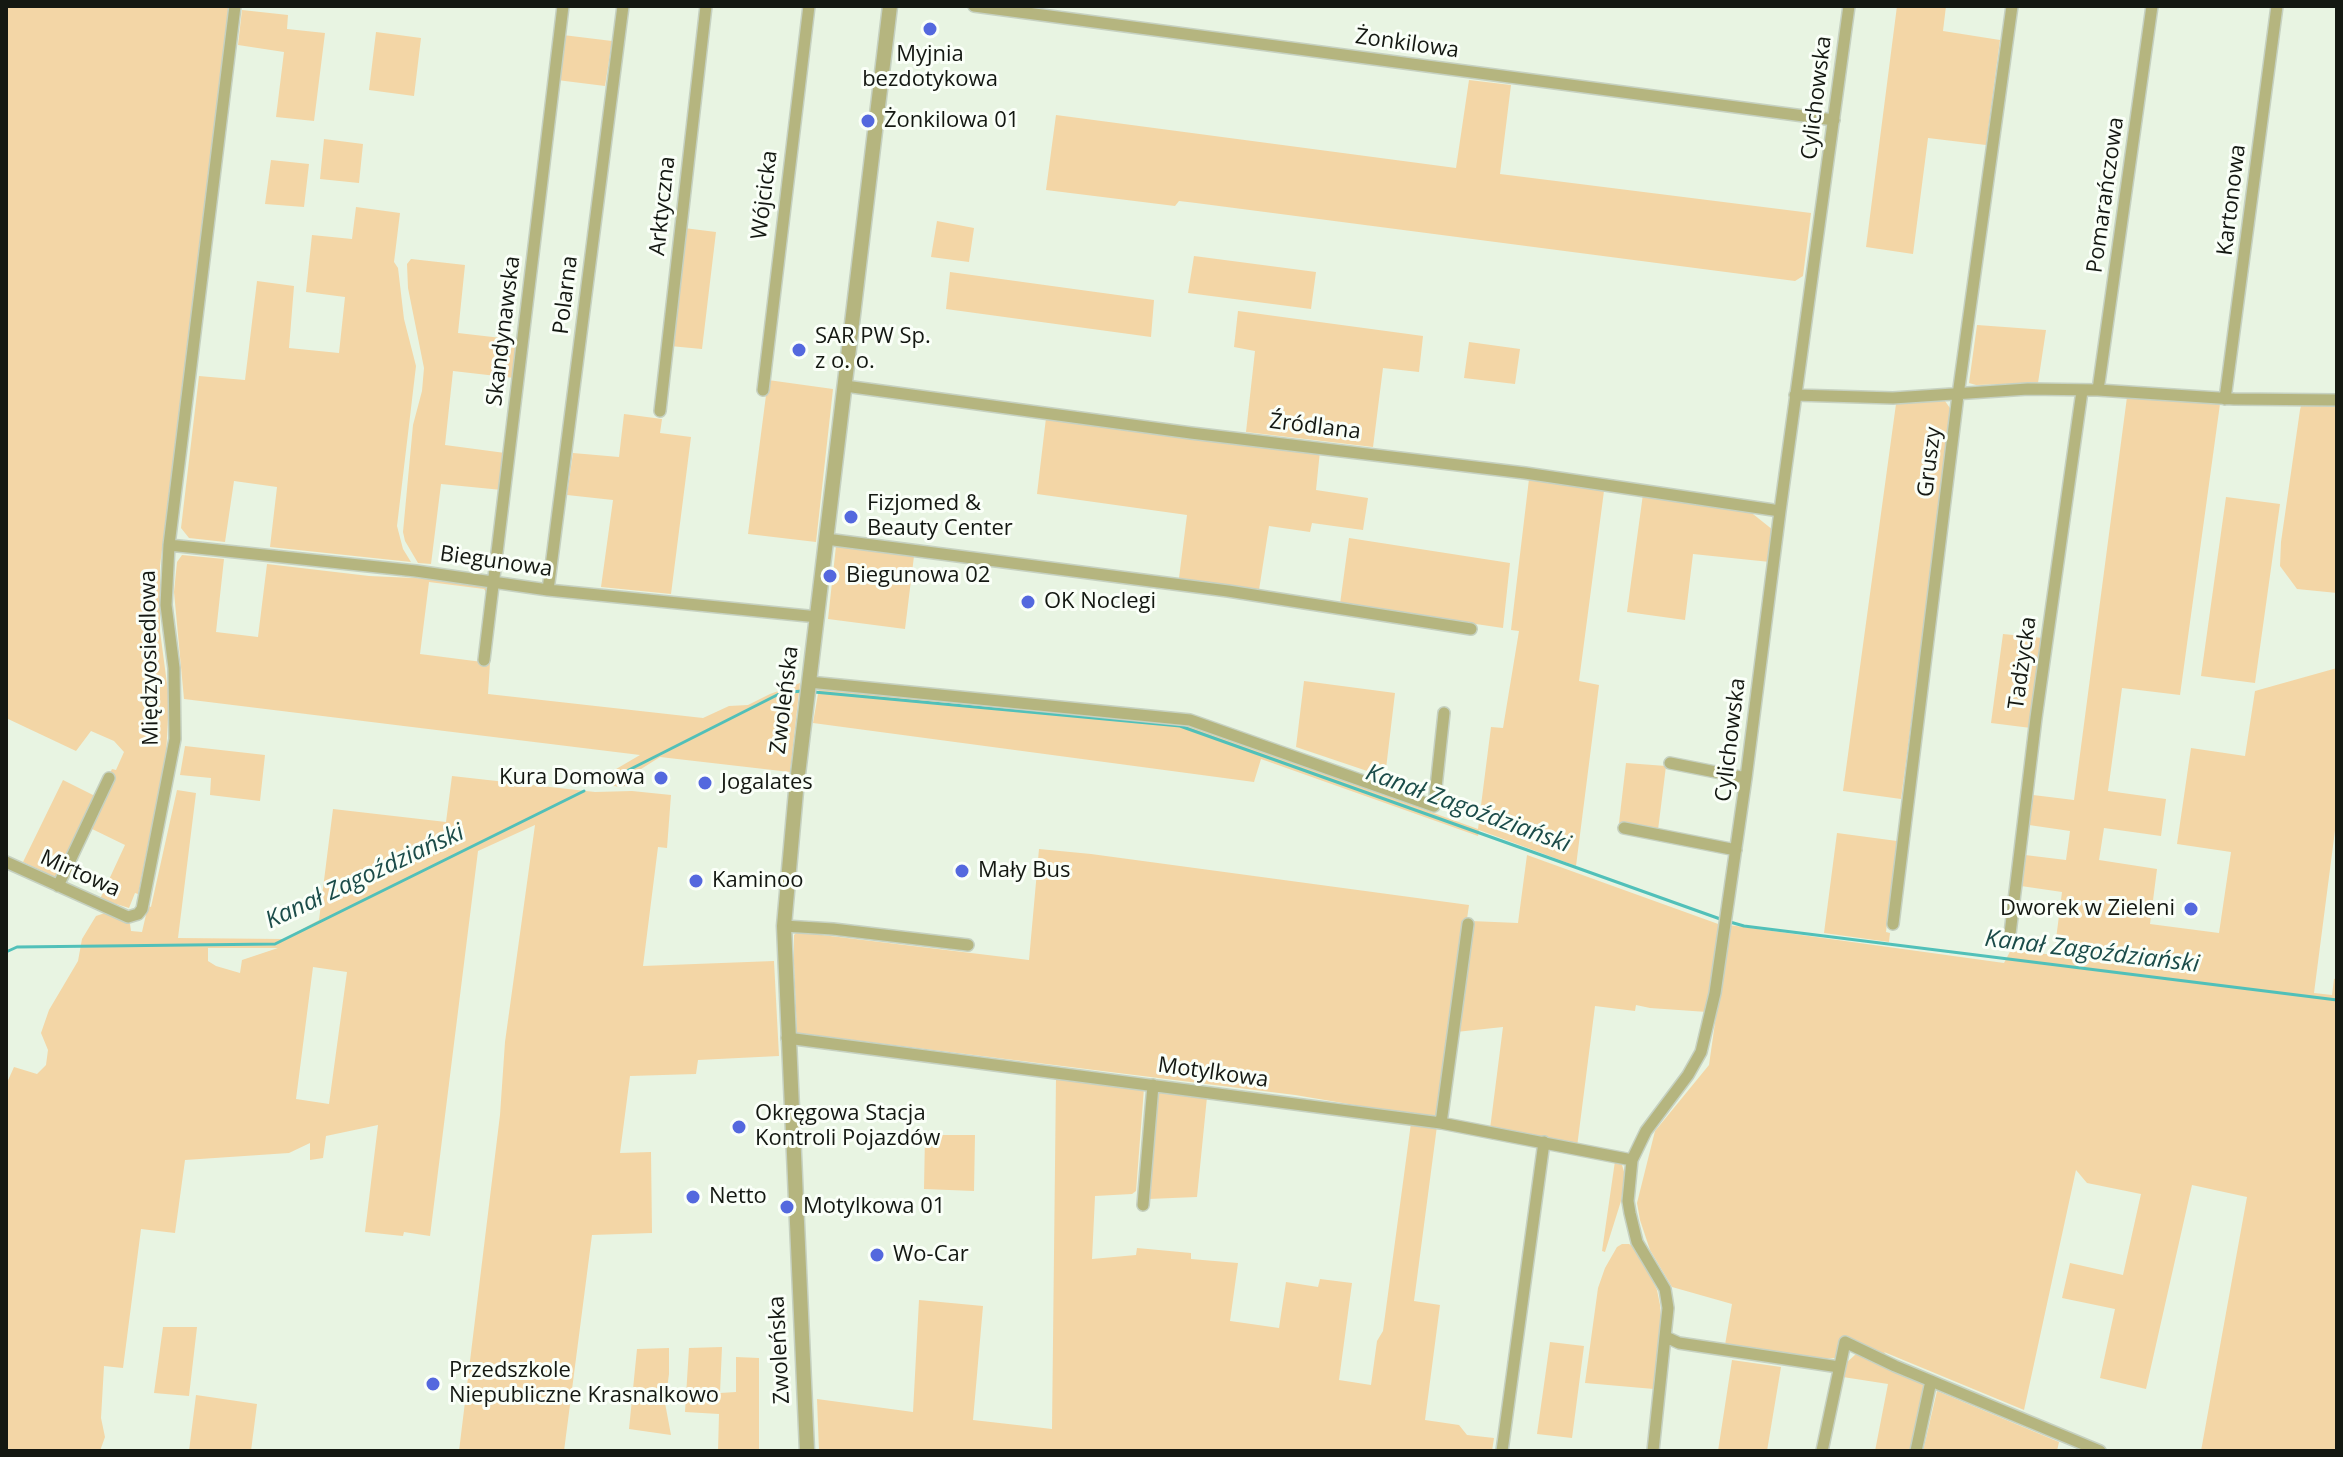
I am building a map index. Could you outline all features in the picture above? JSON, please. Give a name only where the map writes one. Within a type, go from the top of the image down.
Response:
[{"type":"street","name":"Międzyosiedlowa","points":[[138,914],[142,909],[175,739],[174,668],[166,605],[169,545],[235,6]]},
{"type":"street","name":"Skandynawska","points":[[484,660],[563,6]]},
{"type":"street","name":"Polarna","points":[[548,590],[623,6]]},
{"type":"street","name":"Arktyczna","points":[[660,411],[706,6]]},
{"type":"street","name":"Wójcicka","points":[[763,390],[809,6]]},
{"type":"street","name":"Zwoleńska","points":[[807,1451],[784,926],[826,539],[890,6]]},
{"type":"street","name":"Żonkilowa","points":[[974,6],[1834,120]]},
{"type":"street","name":"Cylichowska","points":[[1653,1451],[1668,1308],[1665,1289],[1637,1242],[1628,1201],[1632,1160],[1646,1131],[1688,1075],[1701,1052],[1713,1004],[1849,6]]},
{"type":"street","name":"Gruszy","points":[[1893,924],[1958,395],[2012,6]]},
{"type":"street","name":"Pomarańczowa","points":[[2098,390],[2152,6]]},
{"type":"street","name":"Kartonowa","points":[[2225,399],[2277,6]]},
{"type":"street","name":"Źródlana","points":[[845,386],[1191,433],[1525,473],[1780,511]]},
{"type":"street","points":[[1795,395],[1851,398],[1958,395],[2028,389],[2098,390],[2225,399],[2337,400]]},
{"type":"street","name":"Tadżycka","points":[[2009,942],[2041,677],[2082,391]]},
{"type":"street","points":[[826,539],[1212,589],[1471,629]]},
{"type":"street","name":"Biegunowa","points":[[169,545],[416,571],[548,590],[818,617]]},
{"type":"street","points":[[809,689],[1190,720],[1434,806],[1444,713]]},
{"type":"street","points":[[1670,763],[1746,778]]},
{"type":"street","points":[[58,886],[109,778]]},
{"type":"street","points":[[1624,828],[1736,850]]},
{"type":"street","name":"Mirtowa","points":[[6,862],[128,917],[138,914]]},
{"type":"street","points":[[1441,1123],[1468,924]]},
{"type":"street","points":[[784,926],[968,945]]},
{"type":"street","name":"Motylkowa","points":[[787,1038],[1441,1123],[1632,1160]]},
{"type":"street","points":[[1143,1205],[1153,1085]]},
{"type":"street","points":[[1502,1451],[1544,1142]]},
{"type":"street","points":[[1666,1337],[1679,1343],[1839,1367]]},
{"type":"street","points":[[1822,1451],[1845,1342],[2100,1451]]},
{"type":"street","points":[[1916,1451],[1931,1381]]},
{"type":"shaded area","points":[[6,6],[229,6],[160,566],[160,631],[169,699],[166,755],[138,894],[135,893],[129,908],[100,899],[125,845],[90,828],[109,775],[112,769],[116,770],[124,752],[114,741],[91,731],[76,751],[6,718]]},
{"type":"shaded area","points":[[1897,6],[1946,6],[1943,31],[2000,40],[1986,145],[1928,138],[1913,254],[1866,247]]},
{"type":"shaded area","points":[[242,10],[288,15],[287,29],[325,33],[314,121],[276,117],[284,52],[238,45]]},
{"type":"shaded area","points":[[376,32],[421,38],[414,96],[369,90]]},
{"type":"shaded area","points":[[563,35],[612,41],[605,86],[557,80]]},
{"type":"shaded area","points":[[1469,80],[1511,85],[1500,174],[1811,213],[1803,276],[1795,281],[1196,203],[1179,201],[1175,206],[1046,190],[1056,115],[1456,168]]},
{"type":"shaded area","points":[[324,139],[363,144],[359,183],[320,179]]},
{"type":"shaded area","points":[[271,160],[309,164],[304,207],[265,204]]},
{"type":"shaded area","points":[[356,207],[400,213],[394,262],[398,268],[404,319],[416,366],[397,526],[403,549],[411,562],[270,547],[277,487],[234,481],[225,542],[189,538],[181,528],[199,376],[245,380],[257,281],[294,286],[289,348],[339,353],[345,297],[306,292],[312,235],[352,239]]},
{"type":"shaded area","points":[[937,221],[974,228],[969,262],[931,257]]},
{"type":"shaded area","points":[[684,228],[716,232],[702,349],[670,346]]},
{"type":"shaded area","points":[[1194,256],[1316,272],[1311,309],[1188,293]]},
{"type":"shaded area","points":[[411,259],[465,265],[458,333],[519,340],[514,378],[453,371],[445,445],[505,453],[502,490],[441,484],[431,564],[418,563],[403,532],[413,425],[424,368],[408,288],[407,264]]},
{"type":"shaded area","points":[[950,272],[1154,300],[1151,337],[946,309]]},
{"type":"shaded area","points":[[1238,311],[1423,336],[1419,372],[1383,368],[1373,447],[1246,432],[1255,351],[1234,347]]},
{"type":"shaded area","points":[[1977,325],[2046,330],[2038,383],[1969,383]]},
{"type":"shaded area","points":[[1469,342],[1520,349],[1515,384],[1464,378]]},
{"type":"shaded area","points":[[768,380],[833,389],[816,542],[748,534]]},
{"type":"shaded area","points":[[2127,397],[2220,404],[2180,695],[2122,688],[2108,791],[2166,799],[2161,836],[2104,828],[2099,860],[2157,869],[2150,924],[2219,933],[2231,852],[2177,844],[2191,748],[2245,756],[2255,691],[2337,668],[2337,815],[2314,993],[2332,995],[2334,979],[2337,978],[2337,1451],[2201,1451],[2247,1197],[2192,1185],[2146,1389],[2100,1378],[2115,1309],[2062,1298],[2070,1263],[2123,1275],[2141,1194],[2087,1183],[2076,1170],[2024,1410],[1884,1352],[1887,1356],[1845,1336],[1836,1358],[1818,1359],[1725,1345],[1732,1304],[1672,1287],[1650,1250],[1640,1220],[1637,1203],[1655,1131],[1709,1065],[1729,925],[2004,963],[2014,944],[2020,951],[2054,955],[2062,892],[2021,886],[2025,855],[2066,860],[2070,831],[2029,825],[2033,795],[2074,800]]},
{"type":"shaded area","points":[[1945,401],[1952,411],[1901,799],[1843,791],[1896,404]]},
{"type":"shaded area","points":[[2337,405],[2337,593],[2297,589],[2280,566],[2300,410],[2301,406]]},
{"type":"shaded area","points":[[624,414],[662,419],[660,433],[691,437],[671,594],[601,587],[613,500],[567,495],[573,453],[619,457]]},
{"type":"shaded area","points":[[1046,418],[1123,430],[1320,451],[1316,490],[1368,498],[1363,530],[1312,523],[1310,532],[1269,526],[1259,590],[1179,578],[1187,515],[1037,494]]},
{"type":"shaded area","points":[[1529,479],[1604,491],[1579,681],[1599,685],[1576,866],[1479,830],[1478,836],[1261,759],[1254,782],[813,723],[819,688],[1186,724],[1478,829],[1491,727],[1503,728],[1519,631],[1511,630]]},
{"type":"shaded area","points":[[1643,494],[1748,510],[1773,530],[1770,562],[1693,554],[1685,620],[1627,612]]},
{"type":"shaded area","points":[[2226,497],[2280,504],[2255,683],[2201,676]]},
{"type":"shaded area","points":[[1349,538],[1510,563],[1503,628],[1340,604]]},
{"type":"shaded area","points":[[836,546],[914,556],[905,629],[828,619]]},
{"type":"shaded area","points":[[182,555],[224,559],[216,632],[258,637],[267,564],[369,576],[458,580],[489,586],[488,596],[484,589],[429,582],[420,654],[490,663],[488,694],[703,718],[729,706],[748,705],[800,683],[790,772],[660,757],[619,783],[632,785],[619,787],[594,782],[640,755],[184,699],[174,592],[177,562]]},
{"type":"shaded area","points":[[2003,634],[2043,638],[2031,728],[1991,723]]},
{"type":"shaded area","points":[[1304,681],[1395,693],[1385,777],[1296,747]]},
{"type":"shaded area","points":[[185,746],[265,755],[260,801],[210,795],[211,778],[180,775]]},
{"type":"shaded area","points":[[1626,763],[1666,766],[1658,830],[1619,823]]},
{"type":"shaded area","points":[[452,776],[595,792],[632,791],[671,795],[667,848],[658,847],[643,966],[774,961],[779,1056],[698,1060],[696,1074],[630,1076],[620,1153],[651,1152],[652,1233],[592,1235],[564,1451],[459,1451],[500,1115],[505,1042],[535,825],[478,851],[430,1236],[365,1232],[378,1125],[326,1136],[323,1158],[310,1160],[310,1143],[289,1153],[185,1160],[175,1233],[141,1229],[123,1368],[104,1366],[101,1418],[105,1437],[100,1451],[6,1451],[6,1085],[14,1067],[37,1074],[46,1065],[48,1050],[41,1033],[49,1010],[78,961],[82,939],[96,916],[105,913],[130,924],[131,931],[142,932],[148,906],[151,907],[177,790],[196,793],[178,938],[284,939],[319,920],[333,809],[446,822]],"holes":[[[208,948],[278,948],[242,960],[240,973],[208,961]],[[313,967],[347,972],[329,1104],[296,1099]]]},
{"type":"shaded area","points":[[63,780],[97,797],[57,878],[23,862]]},
{"type":"shaded area","points":[[1837,833],[1897,841],[1886,932],[1890,933],[1889,942],[1824,933]]},
{"type":"shaded area","points":[[1039,849],[1469,905],[1438,1119],[1295,1095],[797,1033],[794,935],[797,932],[1029,960]]},
{"type":"shaded area","points":[[1527,855],[1721,925],[1707,1012],[1636,1005],[1635,1011],[1595,1006],[1577,1147],[1541,1139],[1541,1136],[1490,1129],[1503,1027],[1456,1032],[1471,921],[1518,923]]},
{"type":"shaded area","points":[[1056,1077],[1144,1088],[1136,1191],[1132,1194],[1095,1196],[1092,1259],[1136,1255],[1137,1248],[1191,1253],[1191,1259],[1238,1263],[1230,1321],[1279,1328],[1286,1282],[1318,1287],[1320,1279],[1352,1283],[1339,1380],[1371,1385],[1377,1341],[1383,1331],[1411,1123],[1437,1126],[1414,1301],[1440,1305],[1425,1420],[1459,1425],[1467,1435],[1494,1438],[1492,1451],[819,1451],[817,1399],[913,1412],[919,1300],[983,1306],[973,1420],[1052,1429]]},
{"type":"shaded area","points":[[1156,1091],[1207,1097],[1197,1197],[1148,1199]]},
{"type":"shaded area","points":[[925,1135],[975,1135],[974,1191],[924,1189]]},
{"type":"shaded area","points":[[1615,1161],[1622,1165],[1625,1175],[1621,1201],[1605,1252],[1602,1251]]},
{"type":"shaded area","points":[[1622,1244],[1629,1244],[1638,1250],[1657,1290],[1662,1329],[1654,1389],[1585,1383],[1598,1288],[1605,1268]]},
{"type":"shaded area","points":[[163,1327],[197,1327],[189,1396],[154,1393]]},
{"type":"shaded area","points":[[1550,1342],[1584,1346],[1572,1438],[1537,1434]]},
{"type":"shaded area","points":[[722,1347],[720,1393],[736,1392],[736,1357],[759,1358],[759,1451],[718,1451],[719,1414],[685,1412],[689,1348]]},
{"type":"shaded area","points":[[669,1348],[665,1403],[671,1435],[629,1429],[637,1349]]},
{"type":"shaded area","points":[[1856,1354],[1865,1355],[1891,1371],[1924,1385],[1910,1451],[1875,1451],[1888,1384],[1843,1377],[1845,1364]]},
{"type":"shaded area","points":[[1732,1360],[1781,1367],[1767,1451],[1718,1451]]},
{"type":"shaded area","points":[[1937,1391],[2059,1442],[2057,1451],[1923,1451]]},
{"type":"shaded area","points":[[196,1395],[257,1404],[251,1451],[189,1451]]},
{"type":"waterway","name":"Kanał Zagoździański","points":[[605,782],[781,693],[802,691]]},
{"type":"waterway","name":"Kanał Zagoździański","points":[[814,692],[1180,726],[1723,920]]},
{"type":"waterway","name":"Kanał Zagoździański","points":[[6,952],[17,947],[275,944],[584,791]]},
{"type":"waterway","name":"Kanał Zagoździański","points":[[1730,922],[2337,1000]]},
{"type":"place","name":"Myjnia bezdotykowa","points":[[930,29]]},
{"type":"place","name":"Żonkilowa 01","points":[[868,121]]},
{"type":"place","name":"SAR PW Sp. z o. o.","points":[[799,350]]},
{"type":"place","name":"Fizjomed & Beauty Center","points":[[851,517]]},
{"type":"place","name":"Biegunowa 02","points":[[830,576]]},
{"type":"place","name":"OK Noclegi","points":[[1028,602]]},
{"type":"place","name":"Kura Domowa","points":[[661,778]]},
{"type":"place","name":"Jogalates","points":[[705,783]]},
{"type":"place","name":"Mały Bus","points":[[962,871]]},
{"type":"place","name":"Kaminoo","points":[[696,881]]},
{"type":"place","name":"Dworek w Zieleni","points":[[2191,909]]},
{"type":"place","name":"Okręgowa Stacja Kontroli Pojazdów","points":[[739,1127]]},
{"type":"place","name":"Netto","points":[[693,1197]]},
{"type":"place","name":"Motylkowa 01","points":[[787,1207]]},
{"type":"place","name":"Wo-Car","points":[[877,1255]]},
{"type":"place","name":"Przedszkole Niepubliczne Krasnalkowo","points":[[433,1384]]}]
